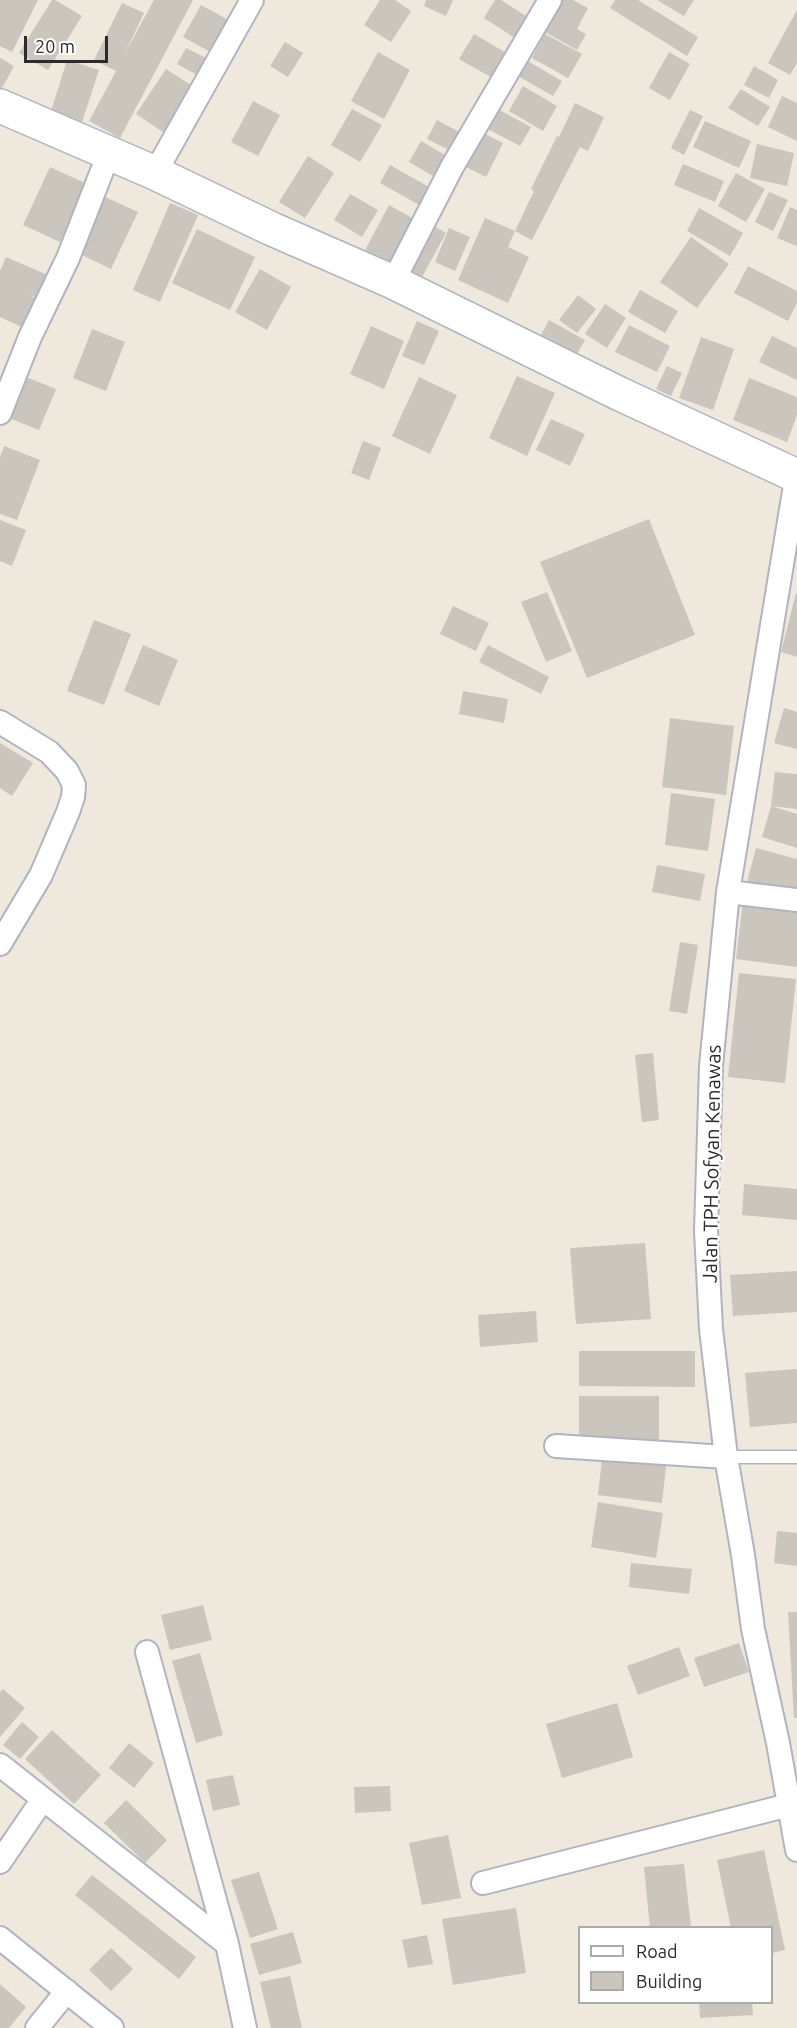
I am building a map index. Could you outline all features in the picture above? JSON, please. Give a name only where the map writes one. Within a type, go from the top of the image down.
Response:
[{"type":"street","points":[[155,173],[252,0]]},
{"type":"street","points":[[393,282],[452,168],[550,0]]},
{"type":"street","points":[[0,106],[155,173],[272,229],[393,282],[620,394],[797,475]]},
{"type":"street","points":[[0,413],[30,338],[68,258],[109,153]]},
{"type":"street","name":"Jalan TPH Sofyan Kenawas","points":[[797,475],[728,892],[711,1066],[706,1231],[711,1329],[726,1457],[753,1629],[797,1850]]},
{"type":"street","points":[[0,722],[49,752],[67,771],[74,785],[68,812],[41,875],[0,944]]},
{"type":"street","points":[[728,892],[797,900]]},
{"type":"street","points":[[556,1446],[726,1457]]},
{"type":"street","points":[[147,1652],[227,1944],[245,2028]]},
{"type":"street","points":[[0,1765],[227,1944]]},
{"type":"street","points":[[0,1862],[44,1799]]},
{"type":"street","points":[[483,1883],[789,1805]]},
{"type":"street","points":[[0,1938],[112,2028]]},
{"type":"street","points":[[37,2028],[67,1991]]},
{"type":"lane","points":[[726,1457],[797,1457]]},
{"type":"building","points":[[0,0],[38,0],[12,52],[0,46]]},
{"type":"building","points":[[52,0],[82,16],[48,70],[19,53]]},
{"type":"building","points":[[154,0],[193,0],[120,138],[89,121],[116,71],[94,60],[122,3],[144,13],[124,55]]},
{"type":"building","points":[[380,0],[395,0],[411,11],[391,42],[364,25]]},
{"type":"building","points":[[426,0],[453,0],[446,16],[424,6]]},
{"type":"building","points":[[495,0],[501,0],[534,21],[521,42],[484,18]]},
{"type":"building","points":[[554,0],[573,0],[588,8],[577,29],[586,34],[577,50],[538,28]]},
{"type":"building","points":[[615,0],[638,0],[698,37],[687,56],[610,8]]},
{"type":"building","points":[[657,0],[694,0],[684,16]]},
{"type":"building","points":[[201,5],[232,22],[214,54],[183,37]]},
{"type":"building","points":[[797,10],[797,63],[790,75],[768,63]]},
{"type":"building","points":[[474,34],[508,54],[494,79],[459,59]]},
{"type":"building","points":[[545,34],[582,54],[568,78],[532,58]]},
{"type":"building","points":[[285,42],[303,53],[288,77],[270,66]]},
{"type":"building","points":[[186,48],[210,60],[201,77],[177,64]]},
{"type":"building","points":[[378,52],[410,70],[384,119],[351,101]]},
{"type":"building","points":[[669,52],[690,64],[670,100],[649,88]]},
{"type":"building","points":[[0,58],[14,66],[0,92]]},
{"type":"building","points":[[524,59],[562,81],[553,96],[516,75]]},
{"type":"building","points":[[67,60],[99,70],[82,122],[51,111]]},
{"type":"building","points":[[754,66],[778,80],[769,98],[744,85]]},
{"type":"building","points":[[166,69],[194,87],[163,132],[136,114]]},
{"type":"building","points":[[523,86],[557,106],[543,131],[509,111]]},
{"type":"building","points":[[741,89],[770,107],[758,126],[728,108]]},
{"type":"building","points":[[782,96],[797,103],[797,141],[768,127]]},
{"type":"building","points":[[253,101],[280,115],[258,156],[231,142]]},
{"type":"building","points":[[575,103],[604,117],[588,151],[580,147],[532,240],[515,231],[534,191],[531,189]]},
{"type":"building","points":[[492,106],[531,127],[520,146],[482,126]]},
{"type":"building","points":[[352,109],[382,125],[360,162],[331,145]]},
{"type":"building","points":[[690,110],[703,116],[684,155],[671,148]]},
{"type":"building","points":[[437,120],[465,135],[455,153],[427,139]]},
{"type":"building","points":[[705,121],[751,141],[739,168],[693,147]]},
{"type":"building","points":[[479,131],[503,143],[486,177],[462,165]]},
{"type":"building","points":[[421,141],[445,155],[433,176],[409,162]]},
{"type":"building","points":[[757,144],[794,153],[787,186],[750,178]]},
{"type":"building","points":[[308,156],[334,173],[305,218],[279,202]]},
{"type":"building","points":[[683,164],[724,181],[715,202],[674,185]]},
{"type":"building","points":[[390,165],[431,188],[421,206],[380,183]]},
{"type":"building","points":[[50,167],[87,184],[60,242],[23,225]]},
{"type":"building","points":[[736,173],[765,189],[746,222],[718,206]]},
{"type":"building","points":[[769,192],[788,200],[773,231],[755,222]]},
{"type":"building","points":[[350,194],[378,210],[362,237],[334,220]]},
{"type":"building","points":[[105,197],[138,212],[111,269],[78,253]]},
{"type":"building","points":[[170,203],[198,215],[160,302],[133,290]]},
{"type":"building","points":[[389,205],[421,223],[397,267],[365,250]]},
{"type":"building","points":[[790,207],[797,210],[797,246],[777,238]]},
{"type":"building","points":[[699,208],[743,233],[730,256],[687,231]]},
{"type":"building","points":[[485,218],[515,231],[508,247],[529,257],[508,303],[458,280]]},
{"type":"building","points":[[429,223],[446,233],[421,279],[403,269]]},
{"type":"building","points":[[449,228],[470,237],[455,271],[435,262]]},
{"type":"building","points":[[197,229],[255,257],[230,310],[172,283]]},
{"type":"building","points":[[691,237],[729,264],[697,308],[660,282]]},
{"type":"building","points":[[6,257],[50,276],[40,299],[27,294],[37,299],[24,328],[0,317],[0,271]]},
{"type":"building","points":[[748,266],[797,291],[797,303],[788,321],[734,293]]},
{"type":"building","points":[[260,269],[291,287],[267,330],[235,312]]},
{"type":"building","points":[[640,290],[678,311],[665,333],[628,312]]},
{"type":"building","points":[[578,295],[596,309],[577,333],[559,320]]},
{"type":"building","points":[[605,304],[626,318],[607,348],[585,334]]},
{"type":"building","points":[[549,320],[585,340],[577,354],[541,335]]},
{"type":"building","points":[[417,321],[439,331],[424,365],[402,356]]},
{"type":"building","points":[[629,325],[670,346],[657,372],[615,352]]},
{"type":"building","points":[[371,326],[404,341],[384,389],[350,374]]},
{"type":"building","points":[[92,329],[125,342],[106,391],[73,378]]},
{"type":"building","points":[[772,336],[797,348],[797,380],[759,362]]},
{"type":"building","points":[[701,337],[734,349],[713,410],[679,398]]},
{"type":"building","points":[[667,366],[682,373],[671,396],[656,389]]},
{"type":"building","points":[[21,375],[56,389],[39,430],[4,416]]},
{"type":"building","points":[[517,376],[555,393],[527,456],[489,438]]},
{"type":"building","points":[[419,377],[457,395],[430,454],[392,436]]},
{"type":"building","points":[[749,378],[797,397],[797,415],[787,442],[733,420]]},
{"type":"building","points":[[551,419],[585,434],[570,466],[536,450]]},
{"type":"building","points":[[363,441],[381,448],[369,480],[351,473]]},
{"type":"building","points":[[4,446],[40,460],[17,520],[0,514],[0,457]]},
{"type":"building","points":[[649,519],[695,635],[587,678],[540,562]]},
{"type":"building","points":[[0,520],[26,530],[12,566],[0,561]]},
{"type":"building","points":[[547,592],[572,651],[546,662],[521,602]]},
{"type":"building","points":[[797,594],[797,657],[781,652]]},
{"type":"building","points":[[453,606],[489,623],[476,651],[440,634]]},
{"type":"building","points":[[94,620],[131,634],[104,705],[67,691]]},
{"type":"building","points":[[143,645],[178,660],[159,706],[124,691]]},
{"type":"building","points":[[488,645],[549,677],[541,694],[479,662]]},
{"type":"building","points":[[463,691],[508,699],[504,723],[459,714]]},
{"type":"building","points":[[784,708],[797,712],[797,749],[774,743]]},
{"type":"building","points":[[670,718],[734,726],[726,795],[662,787]]},
{"type":"building","points":[[0,743],[33,763],[12,796],[0,788]]},
{"type":"building","points":[[775,772],[797,774],[797,809],[771,806]]},
{"type":"building","points":[[671,793],[715,799],[708,851],[665,845]]},
{"type":"building","points":[[771,806],[797,814],[797,848],[762,837]]},
{"type":"building","points":[[756,848],[797,859],[797,895],[747,882]]},
{"type":"building","points":[[657,865],[705,874],[700,901],[652,892]]},
{"type":"building","points":[[743,901],[797,908],[797,967],[736,959]]},
{"type":"building","points":[[680,942],[698,945],[687,1014],[669,1011]]},
{"type":"building","points":[[739,973],[796,979],[785,1083],[728,1077]]},
{"type":"building","points":[[653,1053],[659,1120],[642,1122],[635,1055]]},
{"type":"building","points":[[744,1184],[797,1189],[797,1220],[742,1215]]},
{"type":"building","points":[[645,1243],[651,1319],[576,1324],[570,1248]]},
{"type":"building","points":[[797,1271],[797,1312],[733,1316],[730,1275]]},
{"type":"building","points":[[536,1311],[538,1342],[480,1347],[478,1315]]},
{"type":"building","points":[[579,1351],[695,1351],[695,1387],[579,1386]]},
{"type":"building","points":[[797,1369],[797,1423],[750,1427],[745,1373]]},
{"type":"building","points":[[579,1396],[659,1396],[659,1443],[579,1442]]},
{"type":"building","points":[[603,1450],[667,1458],[662,1503],[598,1495]]},
{"type":"building","points":[[598,1502],[663,1513],[656,1558],[591,1547]]},
{"type":"building","points":[[777,1531],[797,1533],[797,1566],[774,1563]]},
{"type":"building","points":[[631,1563],[692,1569],[689,1594],[629,1587]]},
{"type":"building","points":[[203,1605],[212,1640],[170,1650],[161,1615]]},
{"type":"building","points":[[788,1612],[797,1612],[797,1718],[794,1718]]},
{"type":"building","points":[[739,1643],[749,1672],[704,1687],[694,1658]]},
{"type":"building","points":[[679,1647],[690,1676],[638,1695],[627,1666]]},
{"type":"building","points":[[200,1653],[223,1735],[196,1743],[172,1661]]},
{"type":"building","points":[[3,1689],[25,1708],[0,1737],[0,1692]]},
{"type":"building","points":[[617,1703],[633,1757],[562,1778],[546,1724]]},
{"type":"building","points":[[22,1722],[39,1737],[20,1759],[3,1745]]},
{"type":"building","points":[[52,1730],[101,1775],[74,1804],[25,1759]]},
{"type":"building","points":[[129,1743],[154,1763],[134,1788],[109,1768]]},
{"type":"building","points":[[233,1775],[240,1805],[213,1811],[206,1780]]},
{"type":"building","points":[[390,1786],[391,1811],[355,1813],[354,1787]]},
{"type":"building","points":[[126,1800],[167,1840],[145,1863],[104,1823]]},
{"type":"building","points":[[448,1835],[461,1898],[422,1905],[409,1843]]},
{"type":"building","points":[[764,1850],[785,1950],[773,1953],[773,1926],[731,1926],[717,1860]]},
{"type":"building","points":[[684,1864],[691,1926],[650,1926],[644,1867]]},
{"type":"building","points":[[259,1872],[278,1929],[250,1938],[231,1880]]},
{"type":"building","points":[[92,1875],[196,1957],[179,1979],[75,1895]]},
{"type":"building","points":[[516,1908],[526,1973],[453,1985],[442,1919]]},
{"type":"building","points":[[293,1932],[302,1963],[259,1975],[250,1944]]},
{"type":"building","points":[[427,1935],[433,1964],[408,1968],[402,1940]]},
{"type":"building","points":[[111,1948],[133,1969],[111,1991],[89,1970]]},
{"type":"building","points":[[290,1976],[302,2028],[271,2028],[260,1982]]},
{"type":"building","points":[[0,1984],[26,2007],[9,2028],[0,2028]]},
{"type":"building","points":[[699,2004],[752,2004],[753,2015],[700,2018]]}]
